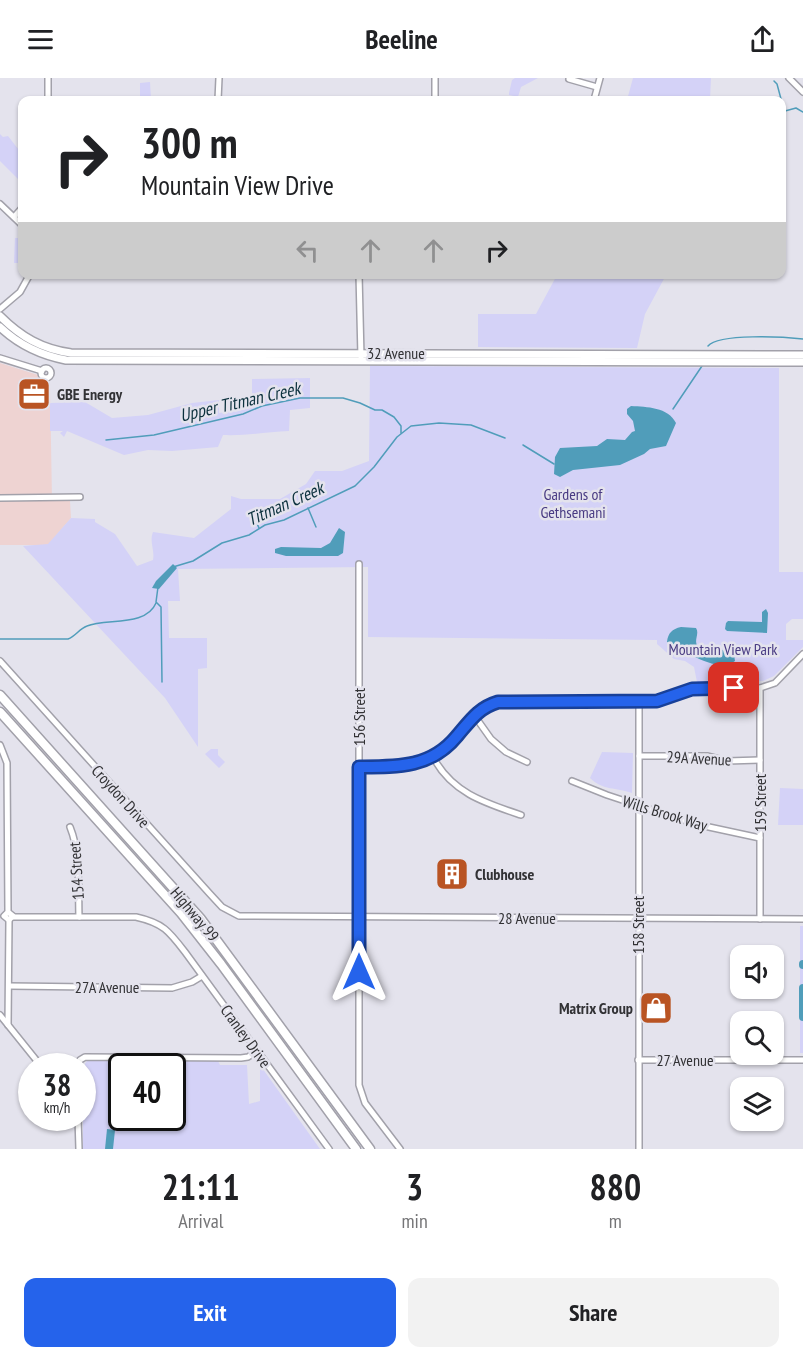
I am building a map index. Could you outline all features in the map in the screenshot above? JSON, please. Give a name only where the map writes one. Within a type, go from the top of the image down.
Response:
[{"type":"highway","name":"Highway 99","points":[[0,695],[201,919],[370,1149]]},
{"type":"highway","name":"Highway 99","points":[[0,712],[181,913],[356,1149]]},
{"type":"main road","name":"32 Avenue","points":[[0,316],[27,339],[49,349],[64,352],[803,362]]},
{"type":"main road","name":"32 Avenue","points":[[0,327],[26,347],[55,358],[74,360],[361,356],[803,355]]},
{"type":"main road","points":[[188,360],[191,356],[214,356],[221,353]]},
{"type":"street","points":[[48,78],[48,96]]},
{"type":"street","points":[[218,96],[219,78]]},
{"type":"street","points":[[435,78],[435,96]]},
{"type":"street","points":[[595,96],[600,78]]},
{"type":"street","points":[[789,78],[803,92]]},
{"type":"street","points":[[569,80],[597,87]]},
{"type":"street","points":[[0,204],[18,221]]},
{"type":"street","points":[[14,217],[18,212]]},
{"type":"street","points":[[0,309],[20,292],[27,279]]},
{"type":"street","points":[[359,279],[361,356]]},
{"type":"street","points":[[0,358],[42,371]]},
{"type":"street","points":[[0,498],[80,497]]},
{"type":"street","name":"156 Street","points":[[359,564],[359,1085],[365,1103],[400,1149]]},
{"type":"street","points":[[359,767],[404,766],[433,757],[456,738],[474,715],[487,705],[498,702],[657,701],[692,689],[760,688],[775,683],[803,654]]},
{"type":"street","name":"Croydon Drive","points":[[0,661],[222,907],[231,913],[250,917]]},
{"type":"street","name":"159 Street","points":[[760,688],[760,919]]},
{"type":"street","name":"158 Street","points":[[639,701],[639,1149]]},
{"type":"street","points":[[474,715],[492,739],[506,752],[527,762]]},
{"type":"street","points":[[1,747],[7,763],[3,787],[8,853],[8,1025]]},
{"type":"street","name":"29A Avenue","points":[[639,756],[708,756],[727,761],[760,760]]},
{"type":"street","points":[[433,757],[448,779],[470,796],[521,815]]},
{"type":"street","name":"Wills Brook Way","points":[[572,781],[695,824],[760,838]]},
{"type":"street","name":"154 Street","points":[[70,827],[77,861],[79,916]]},
{"type":"street","points":[[0,853],[8,853]]},
{"type":"street","points":[[7,916],[79,916]]},
{"type":"street","name":"Cranley Drive","points":[[79,916],[136,917],[153,921],[169,931],[328,1149]]},
{"type":"street","name":"28 Avenue","points":[[250,917],[803,919]]},
{"type":"street","name":"27A Avenue","points":[[9,986],[172,988],[192,982],[202,975]]},
{"type":"street","points":[[0,1016],[31,1053]]},
{"type":"street","points":[[96,1057],[241,1058],[248,1057],[257,1051]]},
{"type":"street","name":"27 Avenue","points":[[638,1059],[803,1060]]},
{"type":"street","points":[[78,1131],[79,1149]]},
{"type":"shaded area","points":[[0,363],[38,375],[50,383],[52,501],[70,501],[71,518],[48,545],[0,545]]},
{"type":"shaded area","points":[[631,406],[656,409],[672,418],[676,423],[666,446],[650,449],[620,465],[573,470],[560,477],[554,474],[555,457],[560,448],[597,446],[607,439],[625,440],[635,431],[633,421],[627,414],[627,409]]},
{"type":"shaded area","points":[[339,528],[345,532],[343,553],[338,556],[286,556],[275,553],[275,549],[281,547],[321,548],[330,543]]},
{"type":"shaded area","points":[[173,564],[177,568],[159,589],[152,588],[156,581]]},
{"type":"shaded area","points":[[766,609],[768,613],[767,633],[727,631],[725,629],[728,621],[762,622],[762,612]]},
{"type":"shaded area","points":[[681,627],[696,628],[698,647],[727,650],[734,654],[735,661],[720,665],[710,663],[667,642],[671,632]]},
{"type":"shaded area","points":[[107,1129],[115,1131],[113,1149],[105,1149]]},
{"type":"green space","points":[[538,78],[521,87],[518,96],[509,95],[512,80]]},
{"type":"green space","points":[[633,78],[711,78],[710,96],[628,96]]},
{"type":"green space","points":[[150,82],[151,96],[140,96],[140,83]]},
{"type":"green space","points":[[0,134],[3,137],[8,136],[18,149],[18,179],[0,161]]},
{"type":"green space","points":[[15,238],[18,238],[18,263],[14,263]]},
{"type":"green space","points":[[555,279],[664,279],[645,314],[637,348],[478,347],[478,314],[536,314]]},
{"type":"green space","name":"Gardens of Gethsemani","points":[[370,366],[779,368],[779,572],[803,572],[803,619],[792,619],[786,624],[786,640],[803,640],[803,647],[774,676],[763,681],[697,682],[694,667],[685,661],[674,659],[657,644],[657,640],[368,637],[368,567],[178,569],[180,601],[168,601],[169,638],[207,638],[207,668],[198,669],[198,747],[165,698],[23,546],[48,544],[71,518],[95,519],[95,522],[115,534],[137,566],[153,560],[153,532],[194,538],[231,509],[231,496],[241,499],[280,499],[306,484],[315,471],[342,471],[369,461]]},
{"type":"green space","points":[[310,378],[310,408],[290,410],[289,431],[223,435],[218,447],[172,451],[148,450],[124,455],[67,431],[64,437],[60,433],[63,431],[50,431],[50,403],[85,402],[112,418],[148,415],[192,403],[219,400],[219,413],[252,408],[252,379]]},
{"type":"green space","points":[[211,749],[218,749],[218,755],[225,762],[219,768],[205,754]]},
{"type":"green space","points":[[602,752],[633,753],[632,793],[605,787],[590,778]]},
{"type":"green space","points":[[780,788],[803,789],[803,825],[778,825]]},
{"type":"green space","points":[[800,926],[803,926],[803,1053],[800,1053]]},
{"type":"green space","points":[[96,1061],[108,1061],[108,1131],[186,1131],[186,1061],[218,1061],[220,1065],[247,1065],[249,1104],[260,1101],[260,1065],[320,1149],[83,1149],[83,1131],[96,1131]]},
{"type":"waterway","points":[[774,81],[780,96]]},
{"type":"waterway","points":[[786,111],[796,108],[803,112]]},
{"type":"waterway","name":"Titman Creek","points":[[708,346],[725,339],[738,338],[803,339]]},
{"type":"waterway","name":"Titman Creek","points":[[673,409],[702,366]]},
{"type":"waterway","name":"Upper Titman Creek","points":[[106,440],[154,435],[300,398],[343,398],[375,410],[382,410],[394,417],[401,426],[401,433]]},
{"type":"waterway","name":"Titman Creek","points":[[173,567],[193,561],[222,543],[249,535],[265,525],[284,520],[355,486],[374,467],[397,437],[411,426],[439,423],[471,425],[505,438]]},
{"type":"waterway","points":[[523,445],[554,464]]},
{"type":"waterway","points":[[308,508],[316,527]]},
{"type":"waterway","points":[[253,514],[259,528]]},
{"type":"waterway","name":"Titman Creek","points":[[158,587],[156,602],[161,607],[162,682]]},
{"type":"waterway","points":[[0,639],[68,639],[87,626],[144,616],[156,603]]},
{"type":"waterway","points":[[803,988],[803,1017]]},
{"type":"place","name":"GBE Energy","points":[[34,394]]},
{"type":"place","name":"Clubhouse","points":[[452,874]]},
{"type":"place","name":"Matrix Group","points":[[656,1008]]},
{"type":"route","points":[[359,972],[359,767],[404,766],[423,762],[441,752],[478,711],[498,702],[657,701],[692,689],[734,688]]},
{"type":"park label","name":"Mountain View Park","points":[[723,649]]}]
